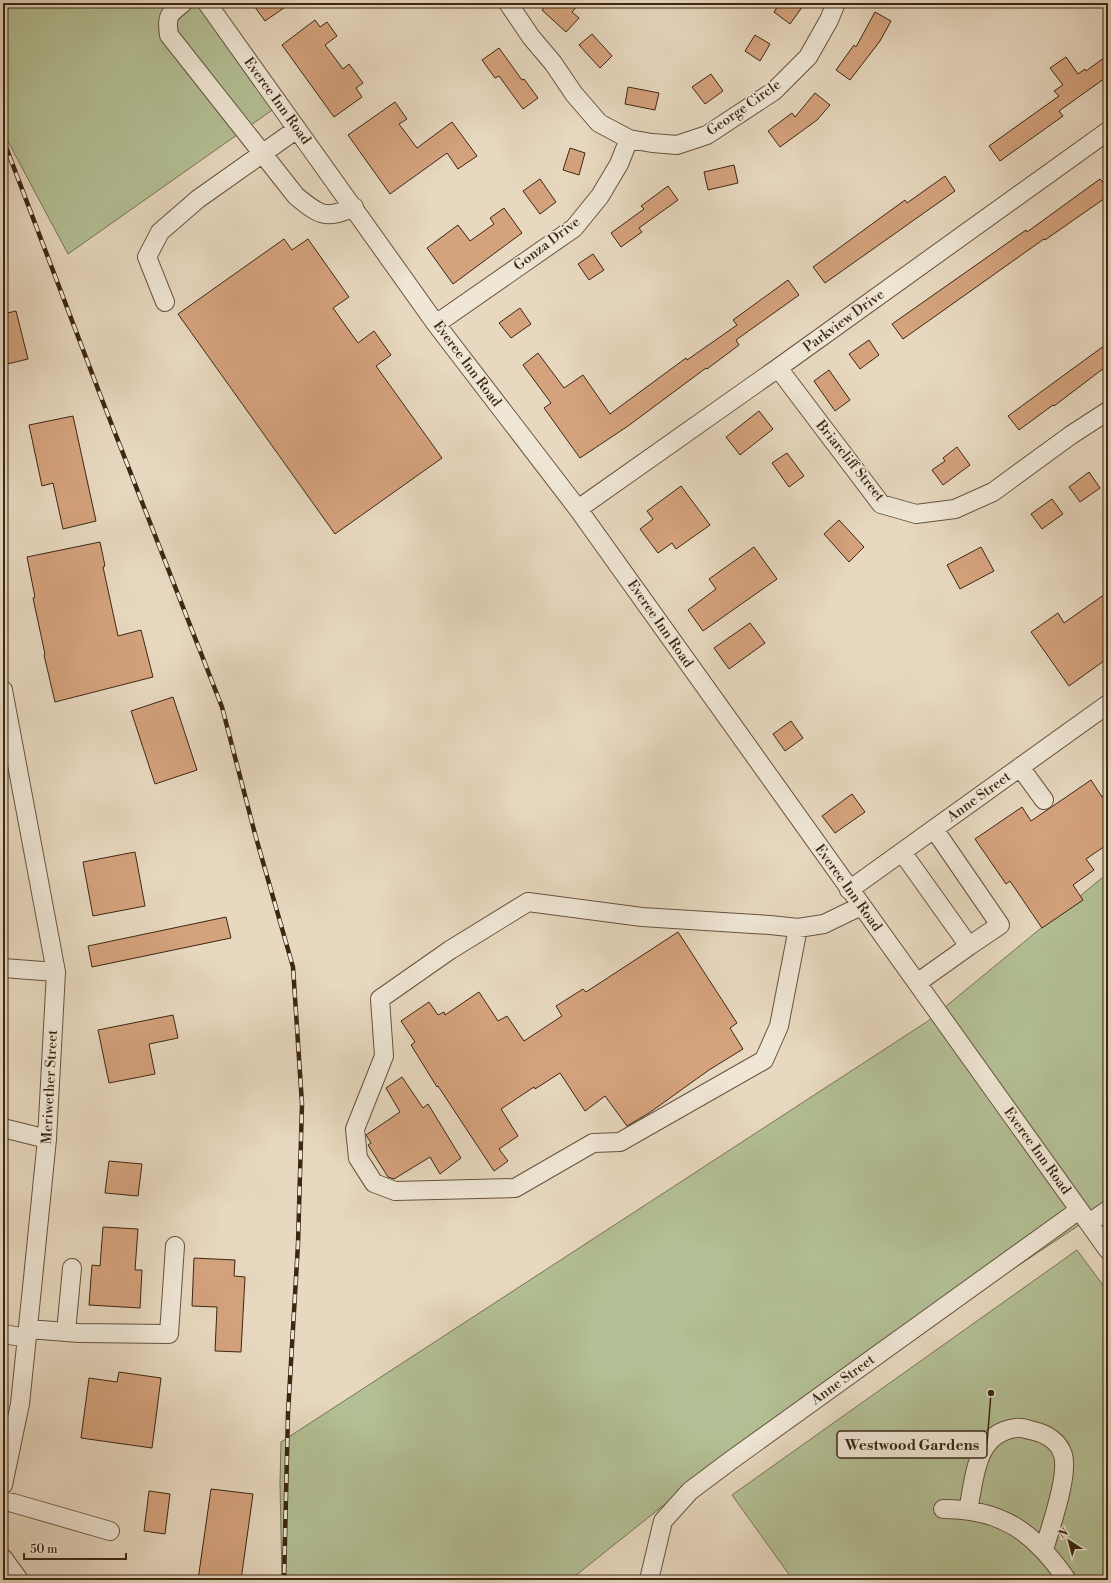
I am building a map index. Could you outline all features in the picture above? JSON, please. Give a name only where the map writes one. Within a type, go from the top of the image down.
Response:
[{"type":"street","points":[[183,3],[172,12],[167,22],[169,35],[296,196],[322,214],[337,215],[354,208]]},
{"type":"street","name":"Everee Inn Road","points":[[207,3],[436,324],[578,509],[1108,1250]]},
{"type":"street","name":"George Circle","points":[[508,3],[531,37],[553,63],[574,94],[599,123],[629,139],[677,145],[707,136],[734,119],[774,90],[808,57],[829,20],[836,3]]},
{"type":"street","points":[[165,302],[147,257],[160,232],[198,199],[297,129]]},
{"type":"street","name":"Parkview Drive","points":[[578,509],[778,368],[1108,131]]},
{"type":"street","name":"Gonza Drive","points":[[436,324],[574,228],[600,196],[619,164],[629,139]]},
{"type":"street","name":"Briarcliff Street","points":[[778,368],[881,504],[916,514],[955,509],[993,492],[1108,411]]},
{"type":"street","name":"Meriwether Street","points":[[3,690],[56,972],[47,1139],[20,1404],[3,1485]]},
{"type":"street","name":"Anne Street","points":[[850,890],[1108,704]]},
{"type":"street","points":[[1020,767],[1044,800]]},
{"type":"street","points":[[917,983],[1000,924],[934,829]]},
{"type":"street","points":[[902,852],[969,946]]},
{"type":"street","points":[[798,928],[779,1026],[764,1060],[620,1142],[593,1143],[515,1188],[395,1191],[374,1182],[358,1158],[355,1129],[384,1056],[380,999],[450,950],[528,902],[642,917],[798,928],[824,924],[861,906]]},
{"type":"street","points":[[3,968],[56,972]]},
{"type":"street","points":[[3,1128],[47,1139]]},
{"type":"street","name":"Anne Street","points":[[649,1580],[663,1521],[690,1491],[730,1461],[1084,1216],[1108,1210]]},
{"type":"street","points":[[3,1334],[66,1332],[169,1334],[176,1246]]},
{"type":"street","points":[[66,1332],[72,1268]]},
{"type":"street","points":[[968,1510],[982,1450],[990,1439],[1003,1432],[1017,1428],[1045,1434],[1055,1442],[1063,1455],[1064,1474],[1044,1550]]},
{"type":"street","points":[[3,1501],[13,1502],[110,1531]]},
{"type":"street","points":[[943,1509],[968,1510],[983,1513],[1006,1522],[1024,1532],[1044,1550],[1067,1580]]},
{"type":"street","points":[[3,1558],[19,1580]]},
{"type":"green space","points":[[3,3],[203,3],[278,106],[68,254],[3,132]]},
{"type":"green space","points":[[1108,873],[1108,1206],[699,1477],[570,1580],[282,1580],[280,1483],[281,1442],[928,1021]]},
{"type":"green space","points":[[1077,1250],[1108,1292],[1108,1580],[793,1580],[732,1495]]},
{"type":"building","points":[[252,3],[291,3],[265,21]]},
{"type":"building","points":[[548,3],[580,3],[572,12],[579,18],[566,32],[542,10]]},
{"type":"building","points":[[780,3],[805,3],[790,24],[774,12]]},
{"type":"building","points":[[875,12],[891,21],[880,41],[850,80],[836,70],[854,45],[856,47]]},
{"type":"building","points":[[315,20],[320,27],[327,22],[337,36],[325,45],[343,69],[349,64],[363,83],[356,88],[362,97],[334,117],[282,45]]},
{"type":"building","points":[[592,34],[612,56],[600,68],[579,45]]},
{"type":"building","points":[[755,35],[770,44],[760,61],[745,51]]},
{"type":"building","points":[[499,48],[522,80],[524,79],[538,98],[523,109],[499,76],[495,78],[482,60]]},
{"type":"building","points":[[1108,55],[1108,76],[1059,111],[1063,116],[1000,161],[989,146],[1059,96],[1054,91],[1063,85],[1050,68],[1066,57],[1078,74],[1085,69],[1086,71]]},
{"type":"building","points":[[711,74],[723,91],[705,104],[692,87]]},
{"type":"building","points":[[628,87],[659,93],[655,110],[625,104]]},
{"type":"building","points":[[815,93],[830,105],[817,120],[780,147],[768,131],[792,113],[795,117]]},
{"type":"building","points":[[395,102],[407,119],[399,124],[417,148],[452,122],[477,156],[458,169],[447,153],[390,194],[348,135]]},
{"type":"building","points":[[570,148],[585,153],[579,175],[563,170]]},
{"type":"building","points":[[734,165],[738,183],[708,190],[704,172]]},
{"type":"building","points":[[945,176],[955,191],[825,283],[813,267],[905,200],[907,203]]},
{"type":"building","points":[[540,179],[556,202],[540,214],[523,191]]},
{"type":"building","points":[[1100,179],[1108,189],[1108,196],[1045,240],[1044,239],[903,339],[892,324],[1026,230],[1027,232]]},
{"type":"building","points":[[668,186],[678,200],[639,228],[642,232],[621,247],[611,233],[644,209],[641,206]]},
{"type":"building","points":[[504,208],[522,233],[453,284],[427,248],[458,225],[470,241],[494,224],[490,218]]},
{"type":"building","points":[[284,239],[292,250],[308,239],[349,297],[333,308],[358,343],[374,331],[391,355],[376,366],[442,458],[335,534],[178,314]]},
{"type":"building","points":[[593,254],[604,270],[589,280],[578,264]]},
{"type":"building","points":[[788,280],[799,295],[736,340],[739,345],[707,369],[706,368],[628,426],[580,458],[544,408],[551,403],[523,365],[538,353],[564,388],[583,375],[610,414],[686,358],[687,360],[737,325],[733,320]]},
{"type":"building","points":[[520,308],[531,324],[511,338],[499,323]]},
{"type":"building","points":[[16,311],[28,359],[3,365],[3,314]]},
{"type":"building","points":[[869,340],[879,355],[860,369],[849,354]]},
{"type":"building","points":[[1108,343],[1108,365],[1054,406],[1053,405],[1019,430],[1008,416]]},
{"type":"building","points":[[829,370],[850,400],[835,411],[814,381]]},
{"type":"building","points":[[759,411],[773,429],[740,455],[726,437]]},
{"type":"building","points":[[73,416],[96,521],[63,529],[53,483],[42,486],[29,425]]},
{"type":"building","points":[[957,447],[970,465],[943,485],[932,470],[945,461],[943,458]]},
{"type":"building","points":[[787,453],[804,476],[789,487],[772,463]]},
{"type":"building","points":[[1089,472],[1100,488],[1080,502],[1069,487]]},
{"type":"building","points":[[681,486],[710,525],[676,549],[672,543],[658,553],[640,529],[653,519],[647,511]]},
{"type":"building","points":[[1052,499],[1063,514],[1042,529],[1031,514]]},
{"type":"building","points":[[839,520],[864,547],[849,562],[824,534]]},
{"type":"building","points":[[100,542],[105,566],[103,567],[118,636],[141,630],[153,677],[55,702],[44,655],[27,557]]},
{"type":"building","points":[[754,547],[777,579],[703,631],[688,610],[716,589],[709,579]]},
{"type":"building","points":[[981,547],[994,571],[960,589],[947,565]]},
{"type":"building","points":[[1108,592],[1108,658],[1069,686],[1031,632],[1058,613],[1064,623]]},
{"type":"building","points":[[750,623],[765,643],[729,669],[714,648]]},
{"type":"building","points":[[173,697],[197,770],[155,784],[131,711]]},
{"type":"building","points":[[791,721],[803,738],[785,751],[773,734]]},
{"type":"building","points":[[1091,780],[1102,797],[1108,793],[1108,844],[1086,859],[1094,870],[1073,885],[1083,900],[1042,928],[1010,881],[1006,884],[975,839],[1022,807],[1031,821]]},
{"type":"building","points":[[852,794],[865,812],[835,833],[822,816]]},
{"type":"building","points":[[135,852],[145,906],[93,916],[83,862]]},
{"type":"building","points":[[226,917],[231,938],[92,967],[88,946]]},
{"type":"building","points":[[678,932],[737,1023],[730,1028],[743,1049],[709,1070],[649,1113],[627,1126],[605,1096],[585,1111],[560,1073],[535,1089],[534,1087],[501,1109],[518,1136],[499,1149],[508,1161],[494,1171],[438,1086],[437,1087],[411,1045],[415,1042],[401,1021],[429,1002],[438,1015],[444,1012],[445,1015],[479,992],[498,1021],[507,1016],[524,1041],[562,1016],[556,1006],[583,989],[586,992]]},
{"type":"building","points":[[173,1015],[178,1038],[149,1044],[155,1074],[109,1083],[98,1030]]},
{"type":"building","points":[[402,1077],[423,1108],[428,1104],[461,1158],[440,1174],[430,1157],[394,1179],[388,1177],[368,1145],[371,1143],[366,1135],[400,1112],[386,1088]]},
{"type":"building","points":[[109,1161],[142,1164],[138,1196],[105,1193]]},
{"type":"building","points":[[103,1227],[138,1229],[135,1270],[142,1270],[140,1308],[89,1305],[92,1265],[100,1266]]},
{"type":"building","points":[[194,1258],[235,1260],[234,1276],[245,1277],[241,1352],[215,1351],[217,1307],[192,1306]]},
{"type":"building","points":[[119,1372],[161,1378],[152,1448],[81,1438],[89,1378],[117,1382]]},
{"type":"building","points":[[211,1489],[253,1494],[241,1580],[198,1580]]},
{"type":"building","points":[[149,1491],[170,1494],[165,1534],[144,1531]]},
{"type":"railway","points":[[3,139],[101,397],[222,707],[255,834],[293,967],[302,1104],[298,1244],[288,1413],[284,1580]]},
{"type":"place","name":"Westwood Gardens","points":[[991,1393]]}]
